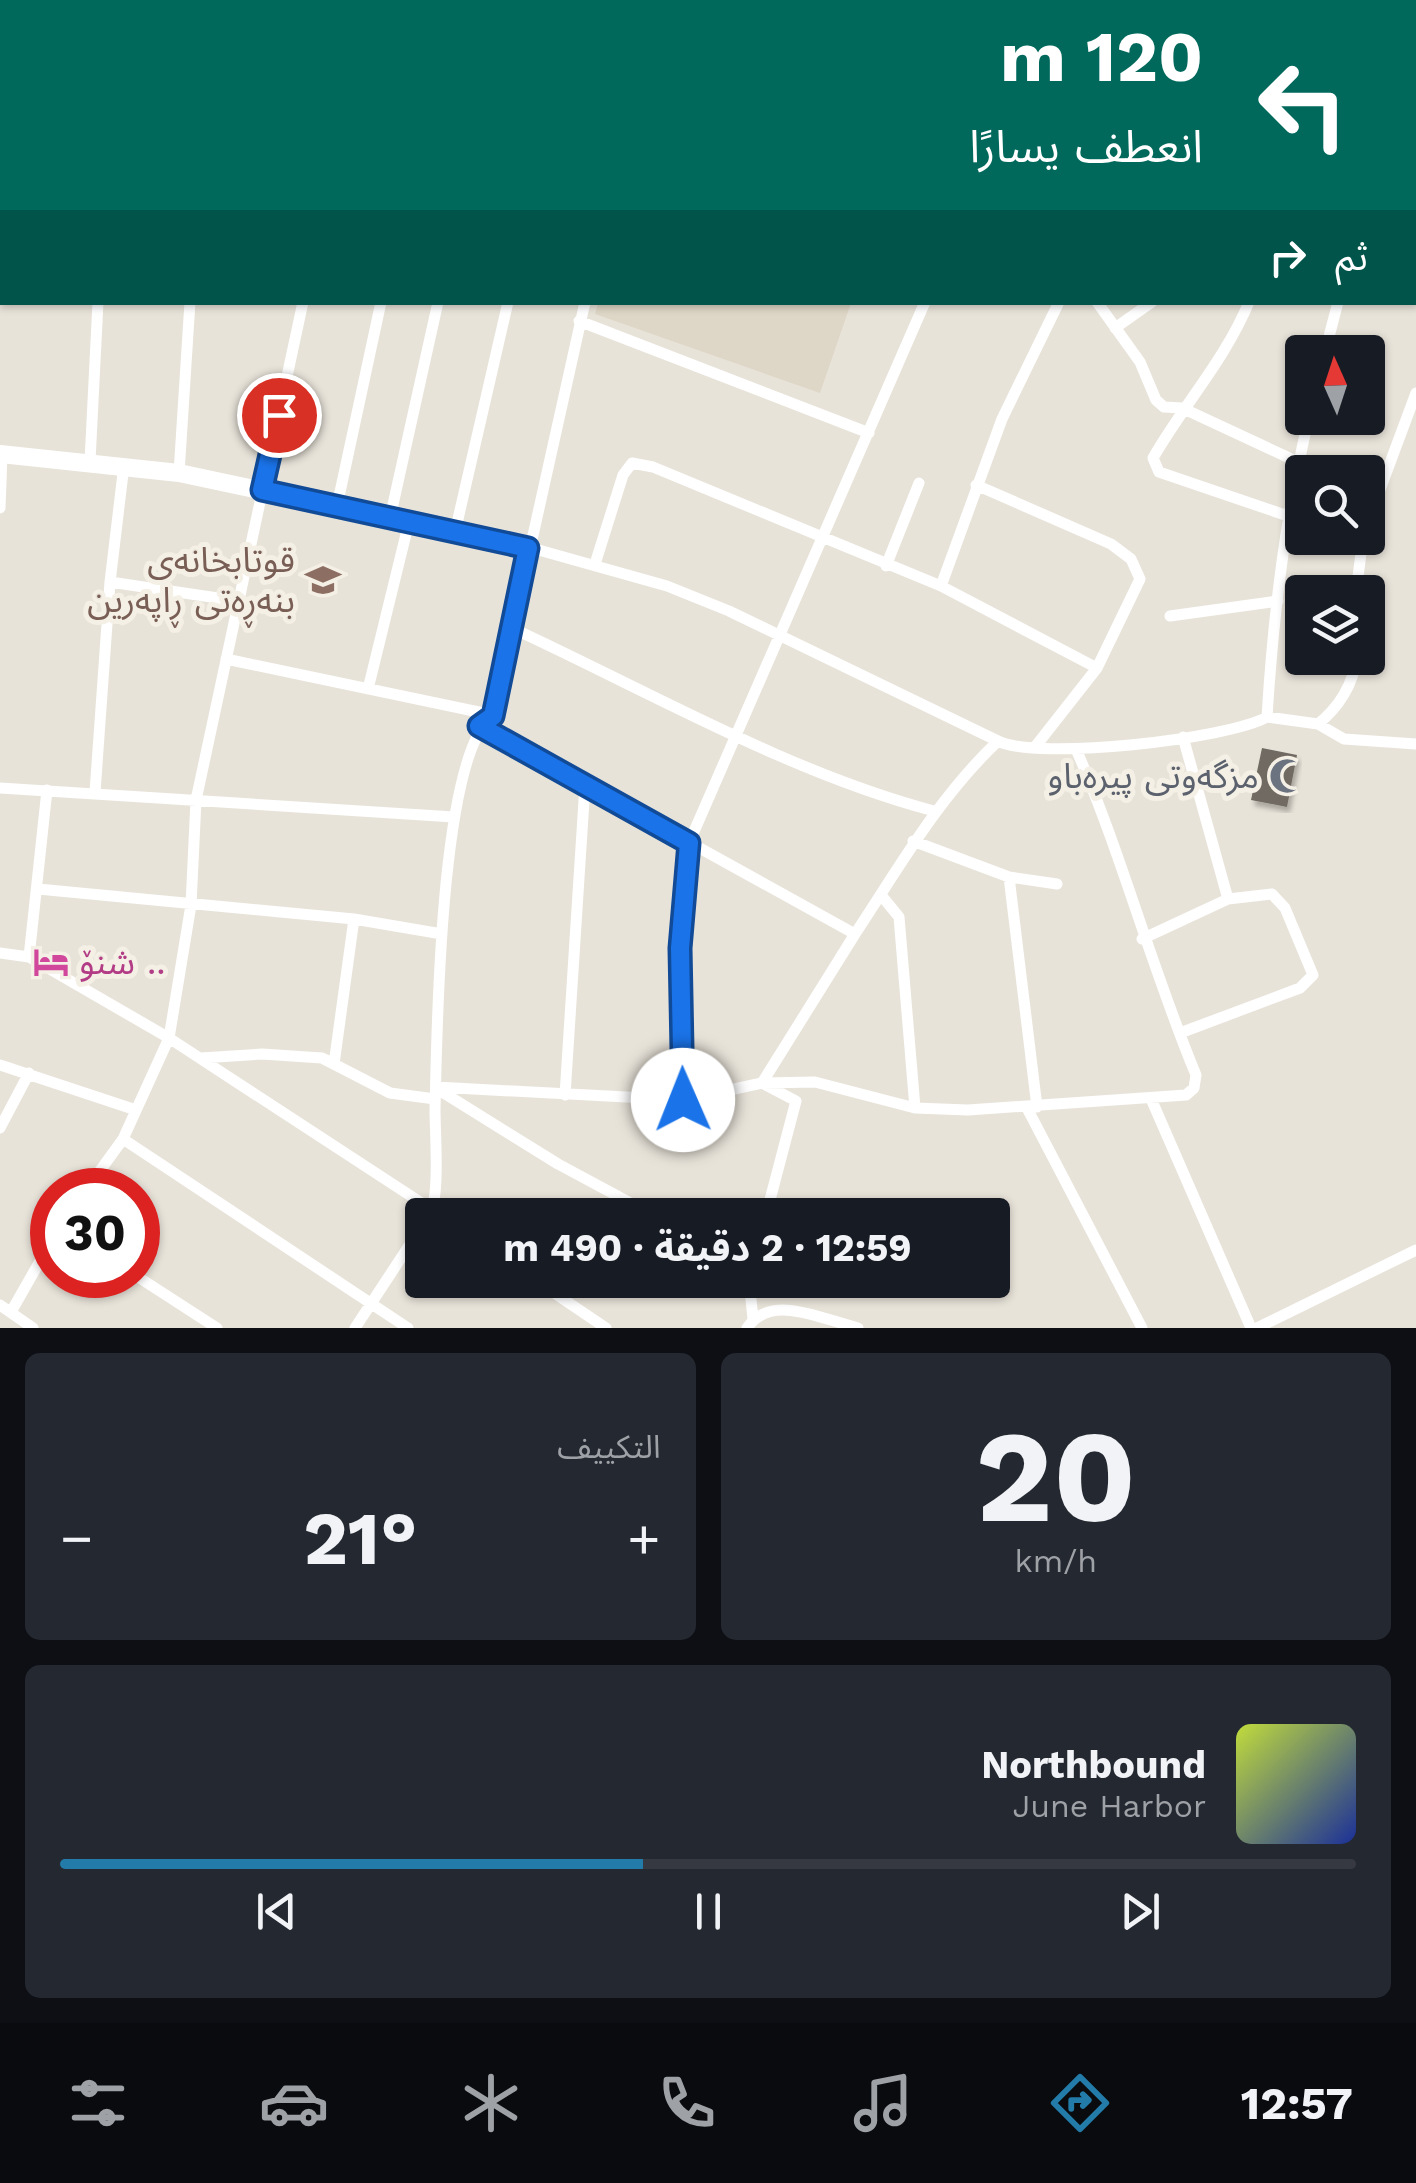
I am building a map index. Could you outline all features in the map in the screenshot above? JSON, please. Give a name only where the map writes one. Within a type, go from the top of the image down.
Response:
[{"type":"main road","points":[[1,454],[179,473],[528,548]]},
{"type":"street","points":[[90,461],[98,305]]},
{"type":"street","points":[[179,473],[190,305]]},
{"type":"street","points":[[102,1168],[122,1139],[169,1038],[191,905],[196,800],[303,305]]},
{"type":"street","points":[[337,506],[380,305]]},
{"type":"street","points":[[368,689],[437,305]]},
{"type":"street","points":[[455,532],[507,305]]},
{"type":"street","points":[[434,1198],[442,934],[454,817],[479,726],[493,716],[584,305]]},
{"type":"street","points":[[683,1100],[680,948],[689,843],[825,540],[924,305]]},
{"type":"street","points":[[940,586],[976,485],[1058,305]]},
{"type":"street","points":[[1099,305],[1140,362],[1156,400],[1164,408],[1182,408],[1285,456]]},
{"type":"street","points":[[1115,328],[1148,305]]},
{"type":"street","points":[[1248,305],[1231,345],[1182,408],[1153,458],[1159,472],[1285,515]]},
{"type":"street","points":[[1330,335],[1337,305]]},
{"type":"street","points":[[579,321],[869,433]]},
{"type":"street","points":[[1385,476],[1416,393]]},
{"type":"street","points":[[0,508],[1,454]]},
{"type":"street","points":[[594,564],[623,475],[632,463],[653,467],[940,586],[1097,668]]},
{"type":"street","points":[[94,792],[110,582],[124,465]]},
{"type":"street","points":[[886,566],[919,483]]},
{"type":"street","points":[[976,485],[1112,544],[1131,560],[1140,580],[1097,668],[1035,747]]},
{"type":"street","points":[[528,548],[667,586],[1010,748],[1076,749],[1233,732],[1267,717],[1318,724],[1344,739],[1416,744]]},
{"type":"street","points":[[1267,717],[1285,555]]},
{"type":"street","points":[[110,582],[238,602]]},
{"type":"street","points":[[1170,616],[1278,602]]},
{"type":"street","points":[[514,629],[866,790],[934,811]]},
{"type":"street","points":[[226,659],[493,716]]},
{"type":"street","points":[[1318,724],[1346,692],[1351,675]]},
{"type":"street","points":[[479,726],[855,934]]},
{"type":"street","points":[[1183,737],[1228,899]]},
{"type":"street","points":[[762,1083],[934,811],[998,741]]},
{"type":"street","points":[[201,1058],[262,1054],[322,1058],[390,1093],[683,1100],[762,1083],[815,1082],[915,1108],[1032,1108],[1152,1101],[1186,1095],[1194,1088],[1196,1075],[1142,939],[1115,838],[1076,749]]},
{"type":"street","points":[[565,1095],[585,785]]},
{"type":"street","points":[[0,788],[454,817]]},
{"type":"street","points":[[29,957],[47,790]]},
{"type":"street","points":[[914,841],[1009,877],[1057,884]]},
{"type":"street","points":[[1009,877],[1032,1108],[1142,1328]]},
{"type":"street","points":[[38,888],[354,919],[442,934]]},
{"type":"street","points":[[1142,939],[1228,899],[1260,893],[1278,900],[1312,967],[1311,982],[1264,1004],[1180,1032]]},
{"type":"street","points":[[880,896],[899,917],[915,1108]]},
{"type":"street","points":[[334,1064],[354,919]]},
{"type":"street","points":[[0,953],[29,957],[169,1038],[411,1198]]},
{"type":"street","points":[[0,1064],[136,1110]]},
{"type":"street","points":[[0,1128],[29,1073]]},
{"type":"street","points":[[762,1083],[796,1101],[770,1198]]},
{"type":"street","points":[[436,1093],[621,1198]]},
{"type":"street","points":[[1152,1101],[1254,1328],[1416,1250]]},
{"type":"street","points":[[122,1139],[408,1328]]},
{"type":"street","points":[[356,1328],[405,1252]]},
{"type":"street","points":[[30,1273],[6,1308],[34,1328]]},
{"type":"street","points":[[160,1291],[216,1328]]},
{"type":"street","points":[[562,1298],[606,1328]]},
{"type":"street","points":[[749,1298],[750,1323],[775,1308],[858,1328]]},
{"type":"shaded area","points":[[597,305],[850,305],[820,393],[595,314]]},
{"type":"building","points":[[1262,748],[1297,755],[1287,807],[1251,800]]},
{"type":"place","name":"قوتابخانەی بنەڕەتی ڕاپەرین","points":[[323,580]]},
{"type":"place","name":"مزگەوتی پیرەباو","points":[[1287,776]]},
{"type":"place","name":"شنۆ ..","points":[[51,962]]},
{"type":"route","points":[[279,415],[262,490],[528,548],[493,716],[479,726],[689,843],[680,948],[683,1100]]}]
